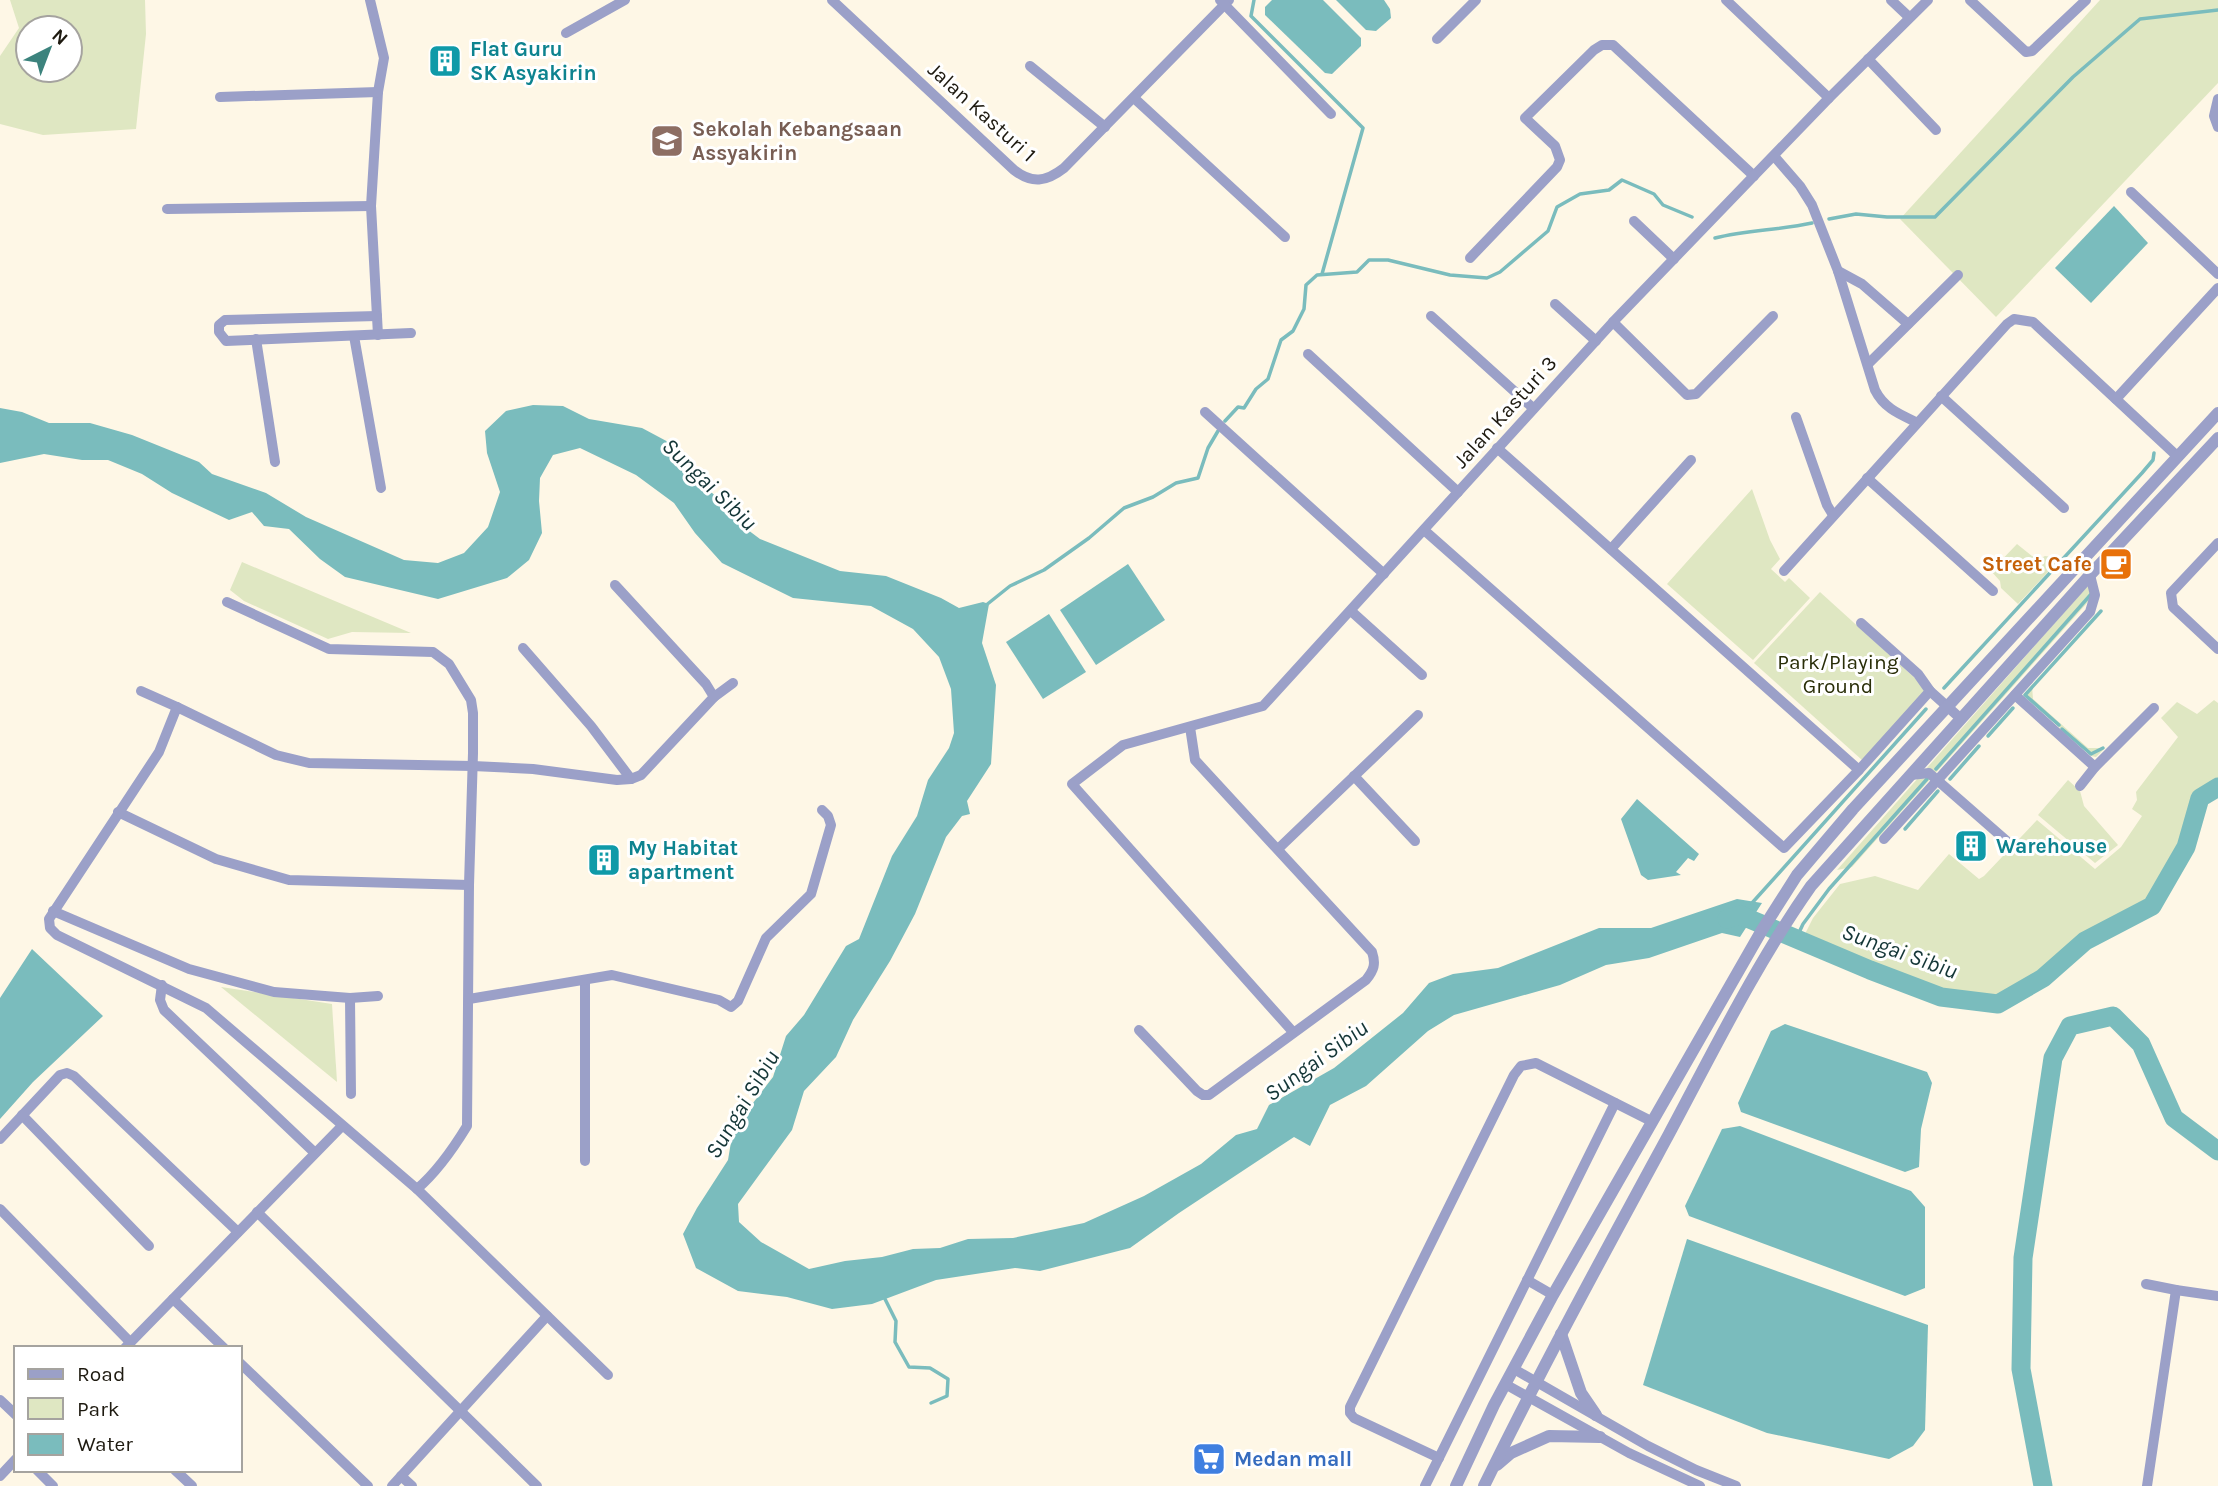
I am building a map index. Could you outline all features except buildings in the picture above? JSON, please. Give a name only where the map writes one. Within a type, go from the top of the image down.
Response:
[{"type":"street","points":[[370,0],[384,58],[378,92],[371,206],[379,335]]},
{"type":"street","points":[[566,33],[625,0]]},
{"type":"street","name":"Jalan Kasturi 1","points":[[832,0],[1014,170],[1030,180],[1038,181],[1052,178],[1225,2]]},
{"type":"street","points":[[1437,39],[1476,0]]},
{"type":"street","points":[[1726,0],[1829,98]]},
{"type":"street","points":[[1891,0],[1909,17]]},
{"type":"street","name":"Jalan Kasturi 3","points":[[1293,1032],[1072,784],[1123,745],[1260,709],[1613,322],[1829,98],[1928,0]]},
{"type":"street","points":[[1970,0],[2026,51],[2032,51],[2086,0]]},
{"type":"street","points":[[1225,2],[1331,114]]},
{"type":"street","points":[[1470,258],[1557,167],[1560,160],[1555,146],[1525,118],[1602,45],[1612,45],[1754,176]]},
{"type":"street","points":[[1868,59],[1936,130]]},
{"type":"street","points":[[1030,66],[1105,127]]},
{"type":"street","points":[[220,97],[378,92]]},
{"type":"street","points":[[1134,97],[1285,237]]},
{"type":"street","points":[[2218,100],[2214,116],[2218,127]]},
{"type":"street","points":[[1774,156],[1800,186],[1812,205],[1839,271],[1880,401],[1891,410],[1916,422]]},
{"type":"street","points":[[2131,192],[2218,274]]},
{"type":"street","points":[[167,209],[371,206]]},
{"type":"street","points":[[1634,220],[1674,259]]},
{"type":"street","points":[[1839,271],[1862,285],[1908,324]]},
{"type":"street","points":[[1868,364],[1958,275]]},
{"type":"street","points":[[2116,399],[2218,288]]},
{"type":"street","points":[[1555,304],[1596,341]]},
{"type":"street","points":[[377,316],[225,320],[219,325],[221,337],[226,341],[411,334]]},
{"type":"street","points":[[1431,316],[1533,408]]},
{"type":"street","points":[[1613,322],[1687,395],[1692,396],[1773,316]]},
{"type":"street","points":[[1784,571],[1916,422],[2014,319],[2032,322],[2177,456]]},
{"type":"street","points":[[354,336],[381,488]]},
{"type":"street","points":[[256,339],[275,462]]},
{"type":"street","points":[[1308,354],[1458,492]]},
{"type":"street","points":[[1941,396],[2064,509]]},
{"type":"street","points":[[1205,412],[1384,575]]},
{"type":"street","points":[[1456,1486],[1505,1384],[1553,1295],[1651,1121],[1797,874],[1853,809],[2218,413]]},
{"type":"street","points":[[1796,416],[1827,505],[1833,515]]},
{"type":"street","points":[[1484,1486],[1560,1334],[1743,996],[1793,911],[1811,886],[1960,718],[2218,438]]},
{"type":"street","points":[[1497,447],[1859,771]]},
{"type":"street","points":[[1611,549],[1691,460]]},
{"type":"street","points":[[1867,478],[1993,591]]},
{"type":"street","points":[[1424,530],[1780,846],[1787,846],[1930,691]]},
{"type":"street","points":[[2218,543],[2170,597],[2173,607],[2218,649]]},
{"type":"street","points":[[1884,839],[2090,612],[2095,595],[2090,576]]},
{"type":"street","points":[[615,585],[706,684],[714,697]]},
{"type":"street","points":[[227,602],[329,649],[433,652],[449,664],[471,700],[473,766],[467,1126],[429,1179],[417,1189]]},
{"type":"street","points":[[1352,611],[1422,675]]},
{"type":"street","points":[[1861,623],[1960,718]]},
{"type":"street","points":[[523,648],[591,726],[631,779]]},
{"type":"street","points":[[141,691],[276,755],[309,763],[533,769],[617,780],[641,775],[714,697],[733,683]]},
{"type":"street","points":[[2015,695],[2095,767]]},
{"type":"street","points":[[177,707],[159,752],[53,911],[49,919],[50,928],[57,935],[206,1008],[417,1189],[608,1375]]},
{"type":"street","points":[[2080,786],[2095,767],[2154,708]]},
{"type":"street","points":[[1278,849],[1418,715]]},
{"type":"street","points":[[1139,1030],[1197,1091],[1209,1095],[1366,980],[1374,970],[1375,961],[1371,951],[1195,760],[1190,726]]},
{"type":"street","points":[[1908,776],[1923,772],[1938,779],[2009,843]]},
{"type":"street","points":[[1354,776],[1415,841]]},
{"type":"street","points":[[469,999],[612,975],[719,1000],[732,1007],[738,1001],[766,938],[811,894],[831,825],[822,810]]},
{"type":"street","points":[[118,812],[216,859],[289,880],[469,885]]},
{"type":"street","points":[[53,911],[189,968],[274,992],[350,998],[378,996]]},
{"type":"street","points":[[585,980],[585,1161]]},
{"type":"street","points":[[162,985],[160,1000],[164,1010],[315,1153]]},
{"type":"street","points":[[350,998],[351,1094]]},
{"type":"street","points":[[1439,1458],[1354,1418],[1350,1407],[1514,1075],[1521,1066],[1536,1062],[1651,1121]]},
{"type":"street","points":[[0,1139],[60,1075],[67,1073],[74,1076],[238,1232]]},
{"type":"street","points":[[1425,1486],[1615,1103]]},
{"type":"street","points":[[22,1115],[149,1245]]},
{"type":"street","points":[[0,1209],[127,1345],[342,1126]]},
{"type":"street","points":[[257,1212],[537,1486]]},
{"type":"street","points":[[1527,1280],[1553,1295]]},
{"type":"street","points":[[2146,1284],[2218,1296]]},
{"type":"street","points":[[2147,1486],[2176,1290]]},
{"type":"street","points":[[173,1298],[222,1346]]},
{"type":"street","points":[[392,1486],[547,1316]]},
{"type":"street","points":[[1560,1334],[1581,1393],[1596,1415]]},
{"type":"street","points":[[242,1365],[368,1486]]},
{"type":"street","points":[[1514,1368],[1648,1446],[1736,1486]]},
{"type":"street","points":[[1505,1384],[1600,1437],[1700,1486]]},
{"type":"street","points":[[0,1400],[14,1413]]},
{"type":"street","points":[[1492,1469],[1511,1453],[1549,1436],[1600,1437]]},
{"type":"street","points":[[0,1476],[14,1462]]},
{"type":"street","points":[[39,1472],[53,1486]]},
{"type":"street","points":[[177,1472],[192,1486]]},
{"type":"street","points":[[401,1476],[412,1486]]},
{"type":"green space","points":[[10,0],[145,0],[146,34],[136,129],[43,135],[0,124],[0,56],[14,35],[14,84],[84,84],[84,14],[14,14]]},
{"type":"green space","points":[[2100,0],[2218,0],[2218,83],[1996,317],[1900,219]]},
{"type":"green space","points":[[1752,489],[1770,540],[1780,559],[1771,569],[1785,582],[1789,578],[1810,598],[1753,660],[1667,584]]},
{"type":"green space","points":[[2017,544],[2039,559],[2045,556],[2061,558],[2018,604],[2001,588],[2000,581],[1991,571]]},
{"type":"green space","points":[[242,562],[411,633],[352,632],[328,639],[244,601],[230,590]]},
{"type":"green space","points":[[2089,584],[2095,594],[1852,867],[1837,870]]},
{"type":"green space","name":"Park/Playing Ground","points":[[1820,592],[1927,689],[1862,760],[1754,663]]},
{"type":"green space","points":[[2032,686],[2033,699],[2088,748],[2103,750],[2096,757],[2091,756],[2028,699],[2026,692]]},
{"type":"green space","points":[[2214,700],[2218,703],[2218,782],[2197,797],[2182,843],[2150,902],[2085,935],[2042,972],[1997,997],[1945,992],[1803,938],[1813,918],[1840,884],[1875,876],[1918,890],[1949,854],[1979,879],[2037,820],[2095,869],[2121,847],[2142,816],[2132,809],[2137,800],[2136,792],[2178,737],[2161,718],[2177,702],[2197,714]]},
{"type":"green space","points":[[2068,780],[2080,791],[2084,806],[2118,845],[2095,863],[2038,815]]},
{"type":"green space","points":[[221,987],[332,1004],[337,1082]]},
{"type":"water","points":[[1272,0],[1323,0],[1361,38],[1361,46],[1332,74],[1325,73],[1265,15],[1265,7]]},
{"type":"water","points":[[1336,0],[1384,0],[1390,9],[1391,18],[1376,31],[1366,30]]},
{"type":"water","points":[[2114,206],[2148,243],[2091,303],[2055,268]]},
{"type":"water","points":[[533,405],[563,406],[589,419],[642,428],[672,444],[696,478],[724,504],[740,524],[760,539],[840,571],[886,576],[959,608],[983,602],[989,604],[982,643],[996,685],[991,764],[967,801],[970,814],[962,816],[946,837],[915,914],[890,961],[853,1020],[836,1057],[804,1091],[792,1130],[738,1204],[739,1222],[761,1242],[809,1269],[913,1249],[940,1248],[968,1239],[1013,1238],[1084,1223],[1144,1196],[1201,1164],[1236,1135],[1257,1129],[1269,1105],[1334,1068],[1403,1013],[1429,983],[1453,974],[1498,968],[1599,928],[1651,928],[1737,899],[1762,903],[1740,937],[1722,933],[1649,958],[1606,965],[1560,985],[1454,1015],[1428,1031],[1366,1086],[1330,1105],[1310,1146],[1294,1137],[1130,1248],[1040,1271],[1015,1268],[936,1280],[872,1304],[832,1309],[787,1297],[738,1291],[696,1268],[683,1234],[728,1160],[732,1136],[746,1112],[773,1077],[786,1036],[804,1015],[846,946],[859,939],[892,856],[917,816],[928,780],[949,748],[954,733],[951,689],[939,657],[913,629],[871,606],[793,598],[722,563],[695,533],[674,503],[636,475],[580,448],[553,455],[540,478],[542,533],[529,560],[507,578],[438,599],[345,577],[320,559],[289,529],[264,526],[252,512],[229,520],[172,493],[142,474],[108,460],[82,460],[44,454],[0,463],[0,408],[22,412],[49,423],[90,423],[132,435],[199,462],[212,474],[266,493],[306,517],[404,560],[438,563],[464,553],[488,527],[500,492],[487,453],[485,431],[506,411]]},
{"type":"water","points":[[1128,564],[1165,620],[1096,665],[1060,610]]},
{"type":"water","points":[[1049,614],[1086,672],[1043,699],[1006,642]]},
{"type":"water","points":[[1637,799],[1699,854],[1694,861],[1688,858],[1676,872],[1681,875],[1648,880],[1641,875],[1621,819]]},
{"type":"water","points":[[32,949],[103,1016],[33,1082],[0,1119],[0,998]]},
{"type":"water","points":[[1785,1024],[1927,1072],[1932,1083],[1921,1129],[1919,1167],[1905,1172],[1741,1112],[1738,1103],[1771,1031]]},
{"type":"water","points":[[1740,1126],[1911,1191],[1925,1207],[1925,1288],[1905,1296],[1689,1216],[1685,1206],[1722,1129]]},
{"type":"water","points":[[1687,1239],[1928,1325],[1925,1430],[1913,1446],[1889,1459],[1767,1433],[1643,1385]]},
{"type":"waterway","points":[[1254,0],[1251,16],[1363,128],[1322,274]]},
{"type":"waterway","points":[[1829,219],[1856,214],[1935,217],[2073,77],[2140,19],[2218,10]]},
{"type":"waterway","points":[[1225,421],[1238,407],[1244,408],[1256,389],[1268,379],[1281,340],[1293,331],[1304,309],[1306,285],[1317,275],[1357,272],[1369,260],[1388,260],[1450,275],[1487,278],[1500,272],[1548,231],[1557,207],[1580,194],[1609,190],[1622,180],[1654,194],[1663,205],[1692,217]]},
{"type":"waterway","points":[[1715,238],[1812,223]]},
{"type":"waterway","points":[[985,606],[1010,586],[1044,570],[1089,538],[1124,508],[1153,497],[1176,483],[1198,478],[1208,448],[1218,431]]},
{"type":"waterway","points":[[1944,688],[2142,473],[2153,460],[2154,453]]},
{"type":"waterway","points":[[1936,769],[2093,592]]},
{"type":"waterway","points":[[2059,725],[2025,695],[2101,611]]},
{"type":"waterway","points":[[1988,736],[2013,708]]},
{"type":"waterway","points":[[1752,903],[1926,709]]},
{"type":"waterway","points":[[2062,729],[2091,754],[2103,748]]},
{"type":"waterway","points":[[1950,779],[1979,746]]},
{"type":"waterway","points":[[1796,939],[1803,924],[1829,889],[1927,779]]},
{"type":"waterway","name":"Sungai Sibiu","points":[[1727,919],[1740,915],[1941,997],[1998,1004],[2043,978],[2085,941],[2152,906],[2186,847],[2200,798],[2218,787]]},
{"type":"waterway","points":[[1905,829],[1938,791]]},
{"type":"waterway","name":"Sungai Sibiu","points":[[2043,1486],[2021,1369],[2023,1258],[2053,1058],[2070,1026],[2113,1016],[2141,1044],[2174,1118],[2218,1151]]},
{"type":"waterway","points":[[883,1295],[896,1321],[895,1342],[909,1367],[930,1368],[948,1379],[947,1396],[931,1403]]},
{"type":"place","name":"Flat Guru SK Asyakirin","points":[[445,61]]},
{"type":"place","name":"Sekolah Kebangsaan Assyakirin","points":[[667,141]]},
{"type":"place","name":"Street Cafe","points":[[2116,564]]},
{"type":"place","name":"Warehouse","points":[[1971,846]]},
{"type":"place","name":"My Habitat apartment","points":[[604,860]]},
{"type":"place","name":"Medan mall","points":[[1209,1459]]}]
